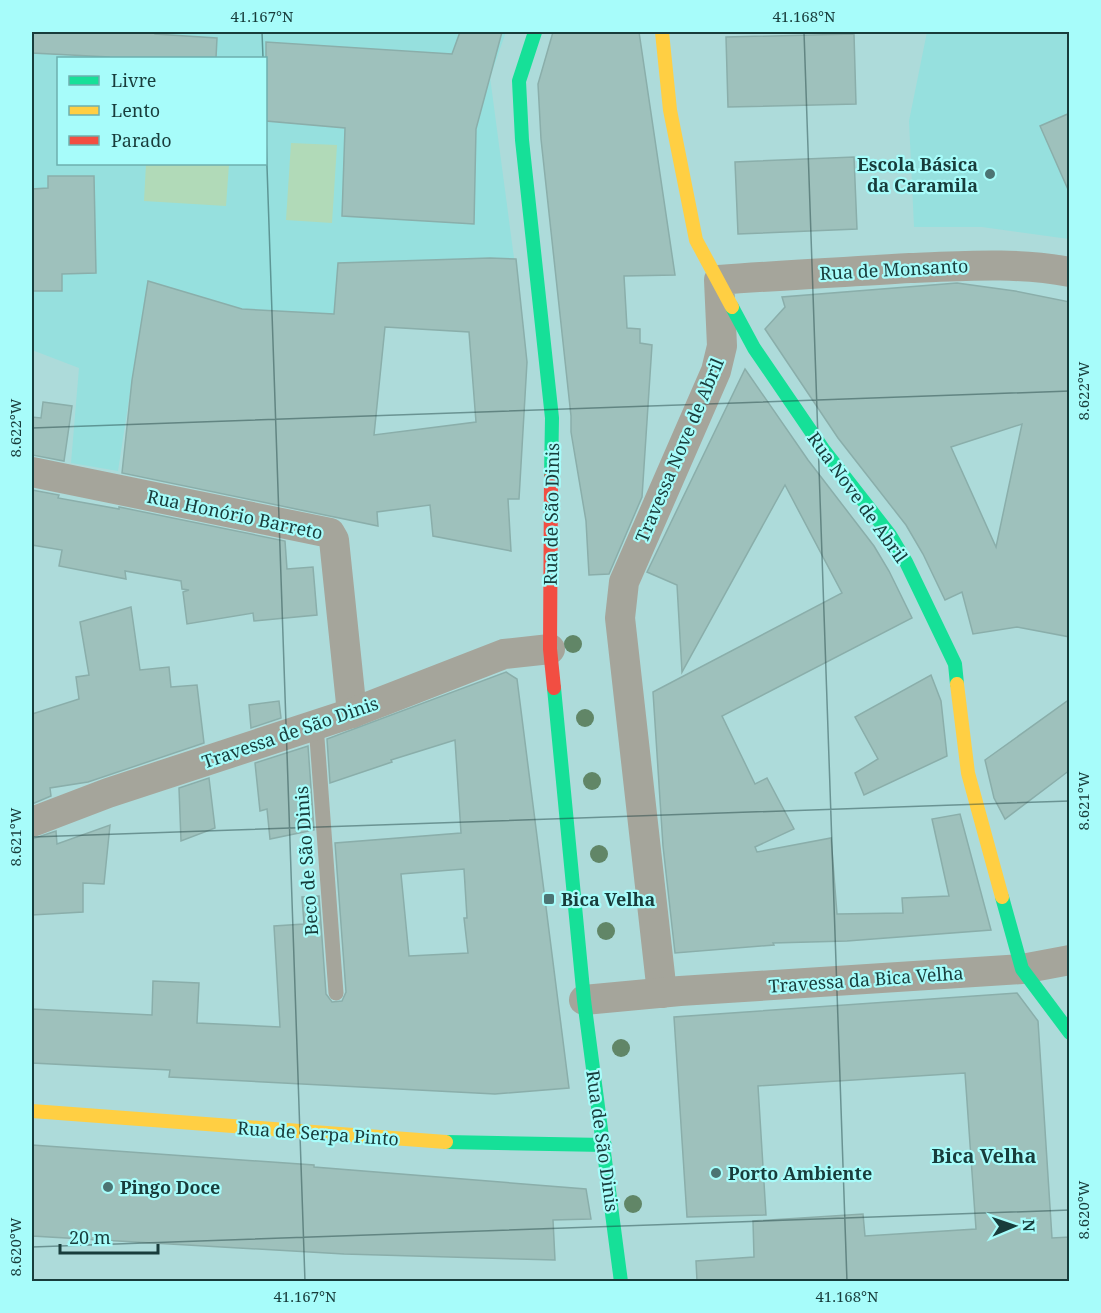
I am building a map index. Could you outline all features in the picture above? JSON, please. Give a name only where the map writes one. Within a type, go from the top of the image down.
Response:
[{"type":"street","name":"Rua de São Dinis","points":[[535,32],[519,81],[522,140],[552,418],[550,649],[584,1000],[605,1145],[621,1281]]},
{"type":"street","name":"Rua Nove de Abril","points":[[662,32],[670,110],[696,240],[754,348],[823,449],[890,535],[906,562],[955,664],[968,772],[1022,969],[1070,1033]]},
{"type":"street","name":"Rua de Monsanto","points":[[719,280],[789,274],[984,265],[1022,265],[1070,272]]},
{"type":"street","name":"Travessa Nove de Abril","points":[[662,993],[620,618],[624,582],[716,371],[722,346],[719,280]]},
{"type":"street","name":"Rua Honório Barreto","points":[[32,472],[330,533],[334,540],[352,713]]},
{"type":"street","name":"Travessa de São Dinis","points":[[32,822],[108,793],[352,713],[504,654],[550,649]]},
{"type":"street","name":"Travessa da Bica Velha","points":[[662,993],[1022,969],[1070,960]]},
{"type":"street","points":[[584,1000],[662,993]]},
{"type":"street","name":"Rua de Serpa Pinto","points":[[32,1111],[440,1142],[605,1145]]},
{"type":"lane","name":"Beco de São Dinis","points":[[316,725],[336,993]]},
{"type":"shaded area","points":[[32,32],[506,32],[490,77],[514,258],[518,335],[385,327],[376,418],[132,380],[118,471],[71,463],[79,368],[32,350]]},
{"type":"shaded area","name":"Escola Básica da Caramila","points":[[927,32],[1069,32],[1069,239],[982,227],[914,227],[909,121]]},
{"type":"green space","points":[[291,143],[337,145],[332,223],[286,220]]},
{"type":"green space","points":[[146,165],[229,165],[226,206],[144,201]]},
{"type":"building","points":[[32,32],[155,32],[155,34],[217,38],[216,57],[109,57],[32,53]]},
{"type":"building","points":[[460,32],[502,32],[476,129],[474,224],[342,216],[345,128],[267,121],[266,42],[452,54]]},
{"type":"building","points":[[553,32],[639,32],[675,275],[624,276],[627,328],[640,329],[640,343],[652,345],[642,497],[609,574],[589,575],[586,521],[571,432],[541,139],[538,84]]},
{"type":"building","points":[[854,34],[856,104],[728,107],[726,37]]},
{"type":"building","points":[[1070,113],[1070,194],[1040,126]]},
{"type":"building","points":[[854,157],[857,229],[738,234],[735,162]]},
{"type":"building","points":[[48,176],[94,176],[96,273],[62,274],[62,291],[32,291],[32,189],[48,188]]},
{"type":"building","points":[[516,259],[527,362],[519,499],[508,499],[511,551],[433,536],[430,505],[377,512],[378,526],[122,473],[132,380],[148,281],[242,309],[334,314],[338,263]],"holes":[[[385,327],[469,332],[476,422],[374,435]]]},
{"type":"building","points":[[957,283],[1070,302],[1070,637],[1017,627],[973,634],[962,592],[945,600],[906,525],[838,438],[765,329],[785,307],[782,297]],"holes":[[[1022,424],[996,547],[951,447]]]},
{"type":"building","points":[[745,369],[808,460],[874,546],[912,618],[722,716],[755,784],[767,778],[794,829],[755,847],[757,852],[831,838],[837,914],[903,913],[902,898],[949,896],[932,819],[960,814],[991,930],[847,941],[773,943],[774,945],[675,953],[663,846],[653,692],[842,593],[785,485],[682,672],[677,585],[647,572]]},
{"type":"building","points":[[43,402],[72,406],[64,461],[32,455],[32,417],[41,418]]},
{"type":"building","points":[[32,490],[59,495],[58,498],[119,509],[119,507],[285,541],[287,569],[313,567],[317,615],[254,621],[253,613],[187,624],[183,592],[189,590],[182,589],[181,581],[125,571],[126,579],[59,566],[62,550],[32,545]]},
{"type":"building","points":[[131,607],[140,670],[169,667],[171,687],[197,685],[204,743],[88,782],[50,788],[51,796],[32,804],[32,714],[79,699],[76,677],[89,675],[80,622]]},
{"type":"building","points":[[506,672],[517,679],[569,1088],[495,1094],[169,1077],[170,1070],[32,1063],[32,1009],[152,1015],[153,981],[199,983],[197,1023],[280,1027],[274,926],[304,924],[302,897],[319,896],[326,994],[332,1002],[342,1001],[346,992],[335,843],[461,833],[455,740],[391,760],[392,762],[330,783],[327,739]],"holes":[[[464,869],[467,918],[464,918],[468,953],[409,956],[401,874]]]},
{"type":"building","points":[[931,675],[941,701],[947,756],[864,795],[855,773],[878,759],[855,717]]},
{"type":"building","points":[[1070,699],[1070,770],[1005,819],[994,798],[985,760]]},
{"type":"building","points":[[279,701],[281,718],[251,728],[249,705]]},
{"type":"building","points":[[308,746],[314,830],[270,839],[267,809],[260,811],[255,763]]},
{"type":"building","points":[[209,778],[215,828],[181,841],[179,788]]},
{"type":"building","points":[[110,825],[104,884],[83,883],[83,912],[32,915],[32,839],[56,831],[57,844]]},
{"type":"building","points":[[1017,993],[1038,1021],[1052,1238],[1070,1237],[1070,1281],[697,1281],[696,1261],[754,1257],[753,1221],[863,1214],[865,1236],[976,1229],[965,1073],[758,1086],[766,1215],[687,1217],[674,1017]]},
{"type":"building","points":[[32,1145],[314,1165],[314,1167],[586,1189],[591,1219],[553,1220],[555,1260],[344,1254],[32,1236]]},
{"type":"traffic: fast","points":[[535,32],[519,81],[522,140],[552,418],[551,477]]},
{"type":"traffic: fast","points":[[732,307],[754,348],[823,449],[890,535],[906,562],[955,664],[957,684]]},
{"type":"traffic: fast","points":[[554,688],[584,1000],[621,1282]]},
{"type":"traffic: fast","points":[[1002,897],[1022,969],[1070,1033]]},
{"type":"traffic: fast","points":[[446,1142],[605,1145]]},
{"type":"traffic: slow","points":[[662,32],[670,110],[696,240],[732,307]]},
{"type":"traffic: slow","points":[[957,684],[968,773],[1002,897]]},
{"type":"traffic: slow","points":[[32,1111],[446,1142]]},
{"type":"traffic: jam","points":[[551,477],[550,649],[554,688]]},
{"type":"place","name":"Escola Básica da Caramila","points":[[990,174]]},
{"type":"place","name":"Bica Velha","points":[[549,899]]},
{"type":"place","name":"Porto Ambiente","points":[[716,1173]]},
{"type":"place","name":"Pingo Doce","points":[[108,1187]]},
{"type":"district","name":"Bica Velha","points":[[984,1155]]}]
